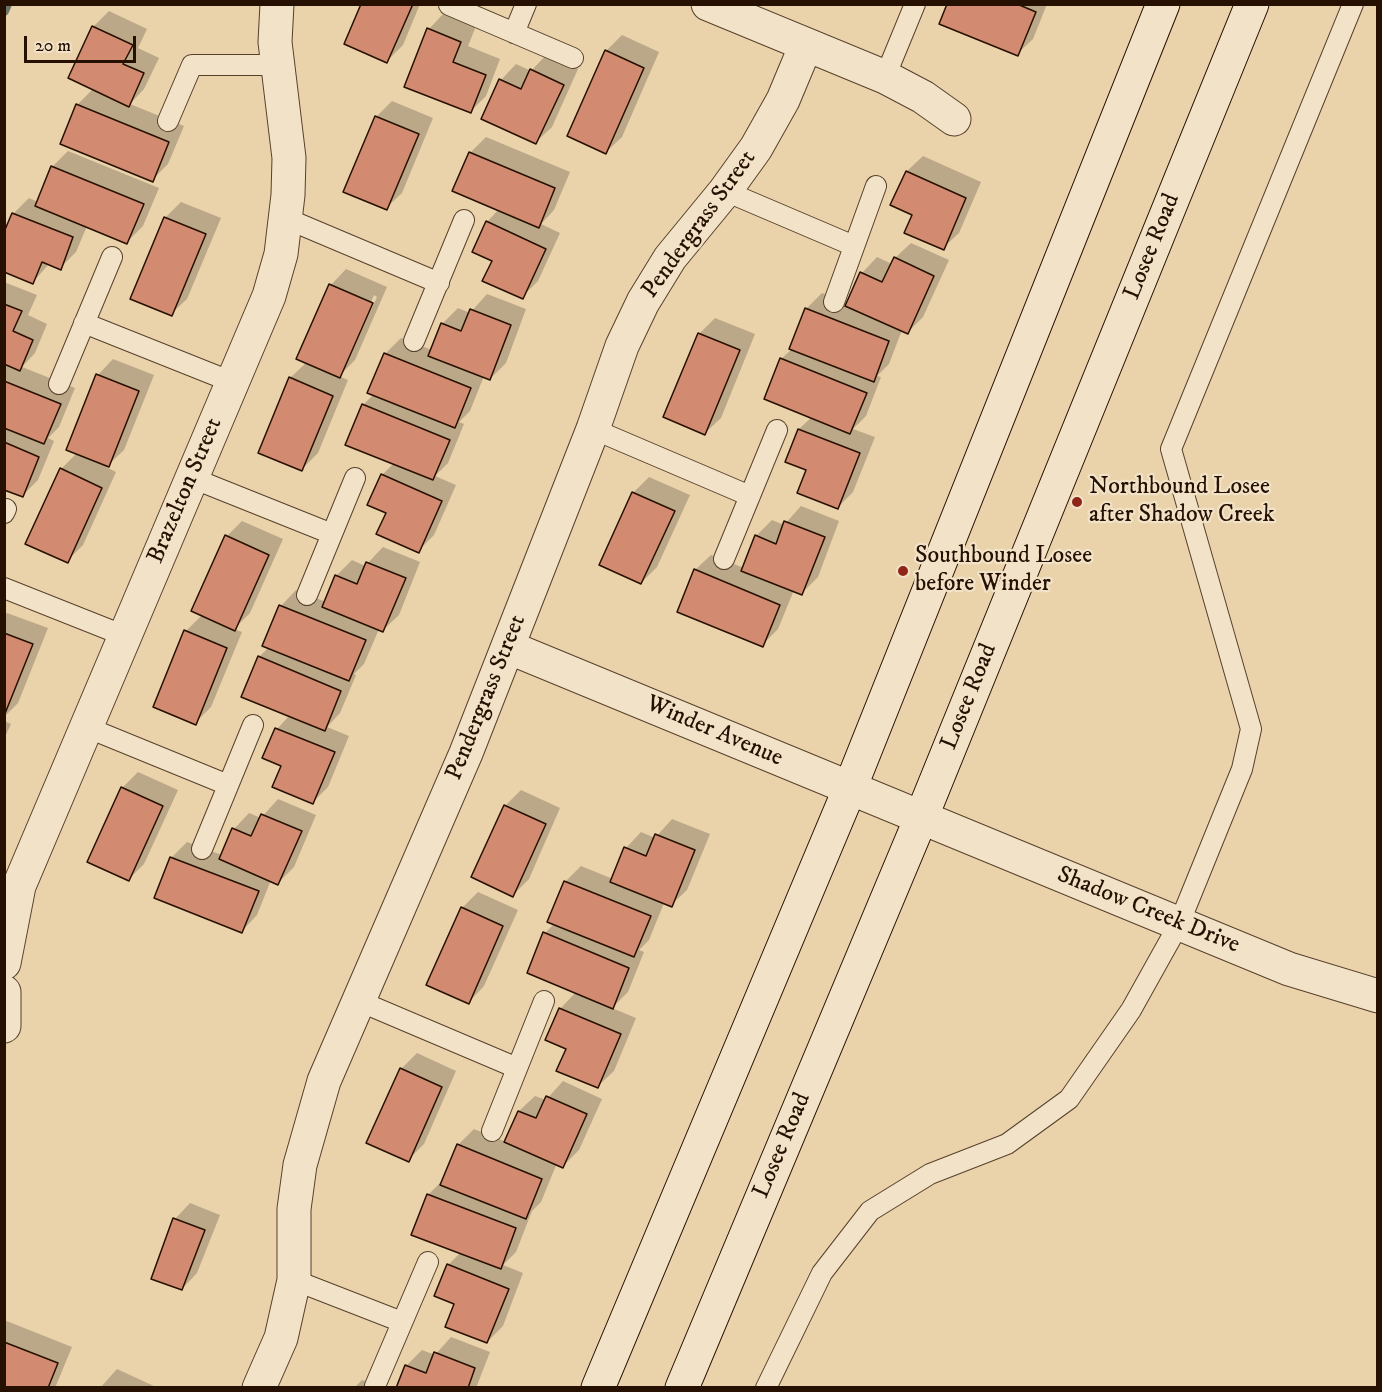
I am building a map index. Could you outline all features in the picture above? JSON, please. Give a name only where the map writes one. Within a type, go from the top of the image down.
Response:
[{"type":"street","name":"Brazelton Street","points":[[4,963],[11,883],[86,727],[269,296],[281,254],[289,158],[274,42],[278,4]]},
{"type":"street","points":[[708,4],[885,77],[923,97],[954,119]]},
{"type":"street","points":[[598,1388],[850,788],[1163,4]]},
{"type":"street","name":"Losee Road","points":[[682,1388],[921,818],[1252,4]]},
{"type":"street","name":"Pendergrass Street","points":[[259,1388],[281,1338],[294,1280],[294,1209],[300,1165],[324,1081],[466,753],[593,429],[622,346],[643,302],[670,258],[725,191],[756,148],[783,100],[806,45]]},
{"type":"street","name":"Winder Avenue","points":[[508,647],[921,818]]},
{"type":"street","name":"Shadow Creek Drive","points":[[921,818],[1289,969],[1377,996]]},
{"type":"street","points":[[4,992],[4,1026]]},
{"type":"lane","points":[[514,33],[526,4]]},
{"type":"lane","points":[[885,77],[915,4]]},
{"type":"lane","points":[[766,1388],[822,1273],[870,1211],[930,1174],[1007,1144],[1070,1099],[1131,1010],[1179,924],[1242,769],[1251,729],[1171,449],[1353,4]]},
{"type":"lane","points":[[449,5],[573,58]]},
{"type":"lane","points":[[168,121],[192,65],[278,65]]},
{"type":"lane","points":[[834,302],[876,186]]},
{"type":"lane","points":[[725,191],[854,246]]},
{"type":"lane","points":[[285,218],[439,283]]},
{"type":"lane","points":[[414,341],[464,220]]},
{"type":"lane","points":[[59,384],[112,257]]},
{"type":"lane","points":[[84,323],[232,382]]},
{"type":"lane","points":[[593,429],[750,496]]},
{"type":"lane","points":[[724,559],[777,430]]},
{"type":"lane","points":[[192,478],[332,534]]},
{"type":"lane","points":[[307,595],[355,478]]},
{"type":"lane","points":[[4,588],[125,636]]},
{"type":"lane","points":[[202,849],[253,725]]},
{"type":"lane","points":[[86,727],[228,785]]},
{"type":"lane","points":[[359,1001],[517,1068]]},
{"type":"lane","points":[[492,1131],[544,1001]]},
{"type":"lane","points":[[375,1386],[428,1262]]},
{"type":"lane","points":[[294,1280],[402,1322]]},
{"type":"building","points":[[361,4],[413,4],[387,63],[344,44]]},
{"type":"building","points":[[947,4],[1017,4],[1036,12],[1018,56],[939,24]]},
{"type":"building","points":[[92,26],[133,45],[123,64],[144,73],[129,107],[68,78]]},
{"type":"building","points":[[427,28],[461,42],[453,62],[486,75],[471,113],[404,87]]},
{"type":"building","points":[[605,50],[644,68],[606,154],[567,136]]},
{"type":"building","points":[[530,69],[564,85],[536,144],[481,119],[499,79],[521,89]]},
{"type":"building","points":[[76,104],[169,142],[153,182],[60,144]]},
{"type":"building","points":[[375,116],[419,134],[387,210],[343,192]]},
{"type":"building","points":[[469,152],[555,188],[539,228],[452,191]]},
{"type":"building","points":[[51,166],[144,204],[127,244],[35,206]]},
{"type":"building","points":[[906,171],[966,198],[944,250],[904,233],[912,215],[890,205]]},
{"type":"building","points":[[12,213],[73,237],[61,270],[42,262],[33,284],[4,272],[4,232]]},
{"type":"building","points":[[164,217],[206,234],[172,316],[130,299]]},
{"type":"building","points":[[486,221],[546,249],[523,299],[482,281],[492,261],[472,252]]},
{"type":"building","points":[[894,257],[934,276],[908,334],[845,306],[860,272],[882,282]]},
{"type":"building","points":[[329,284],[373,303],[340,378],[296,359]]},
{"type":"building","points":[[4,304],[22,311],[13,331],[33,340],[20,371],[4,364]]},
{"type":"building","points":[[805,308],[889,341],[874,382],[789,349]]},
{"type":"building","points":[[470,309],[511,325],[490,380],[428,356],[441,323],[461,331]]},
{"type":"building","points":[[698,333],[740,350],[705,435],[663,417]]},
{"type":"building","points":[[384,353],[471,388],[455,428],[367,393]]},
{"type":"building","points":[[780,358],[867,393],[850,434],[764,399]]},
{"type":"building","points":[[96,374],[139,391],[109,467],[66,450]]},
{"type":"building","points":[[289,377],[333,396],[302,471],[258,453]]},
{"type":"building","points":[[4,381],[61,404],[44,444],[4,428]]},
{"type":"building","points":[[362,404],[450,440],[433,480],[345,445]]},
{"type":"building","points":[[798,429],[860,453],[838,509],[797,493],[806,470],[785,462]]},
{"type":"building","points":[[4,442],[39,457],[23,497],[4,490]]},
{"type":"building","points":[[60,468],[102,488],[68,563],[25,544]]},
{"type":"building","points":[[381,474],[442,501],[419,553],[376,534],[386,513],[367,505]]},
{"type":"building","points":[[632,492],[675,511],[641,584],[599,565]]},
{"type":"building","points":[[784,521],[825,537],[802,595],[741,571],[755,535],[776,544]]},
{"type":"building","points":[[225,535],[269,555],[235,631],[191,611]]},
{"type":"building","points":[[366,562],[406,578],[383,632],[322,607],[335,575],[357,584]]},
{"type":"building","points":[[694,569],[780,605],[763,647],[677,612]]},
{"type":"building","points":[[279,605],[366,640],[349,681],[262,646]]},
{"type":"building","points":[[184,630],[227,648],[196,725],[153,707]]},
{"type":"building","points":[[4,633],[33,644],[4,716]]},
{"type":"building","points":[[258,656],[341,691],[325,731],[241,697]]},
{"type":"building","points":[[275,728],[335,752],[313,804],[272,787],[281,766],[262,758]]},
{"type":"building","points":[[121,787],[163,806],[129,881],[87,862]]},
{"type":"building","points":[[504,805],[546,824],[513,897],[471,877]]},
{"type":"building","points":[[261,814],[302,831],[278,885],[219,859],[232,828],[251,836]]},
{"type":"building","points":[[655,834],[695,850],[672,907],[610,882],[624,847],[646,856]]},
{"type":"building","points":[[170,857],[259,891],[242,933],[154,898]]},
{"type":"building","points":[[564,881],[651,916],[634,957],[547,922]]},
{"type":"building","points":[[461,907],[503,926],[469,1004],[426,985]]},
{"type":"building","points":[[543,932],[629,968],[613,1009],[527,973]]},
{"type":"building","points":[[559,1008],[621,1034],[598,1088],[556,1071],[566,1049],[545,1040]]},
{"type":"building","points":[[400,1068],[442,1087],[409,1162],[366,1143]]},
{"type":"building","points":[[546,1096],[587,1114],[563,1168],[504,1142],[518,1111],[536,1118]]},
{"type":"building","points":[[457,1144],[542,1179],[526,1219],[440,1185]]},
{"type":"building","points":[[427,1194],[516,1228],[501,1269],[411,1235]]},
{"type":"building","points":[[173,1218],[205,1230],[182,1290],[151,1279]]},
{"type":"building","points":[[447,1264],[509,1289],[487,1343],[445,1327],[454,1304],[434,1296]]},
{"type":"building","points":[[4,1342],[58,1363],[48,1388],[4,1388]]},
{"type":"building","points":[[434,1352],[475,1368],[468,1388],[396,1388],[405,1365],[426,1373]]},
{"type":"waterway","points":[[4,11],[7,4]]},
{"type":"place","name":"Northbound Losee after Shadow Creek","points":[[1077,502]]},
{"type":"place","name":"Southbound Losee before Winder","points":[[903,571]]}]
